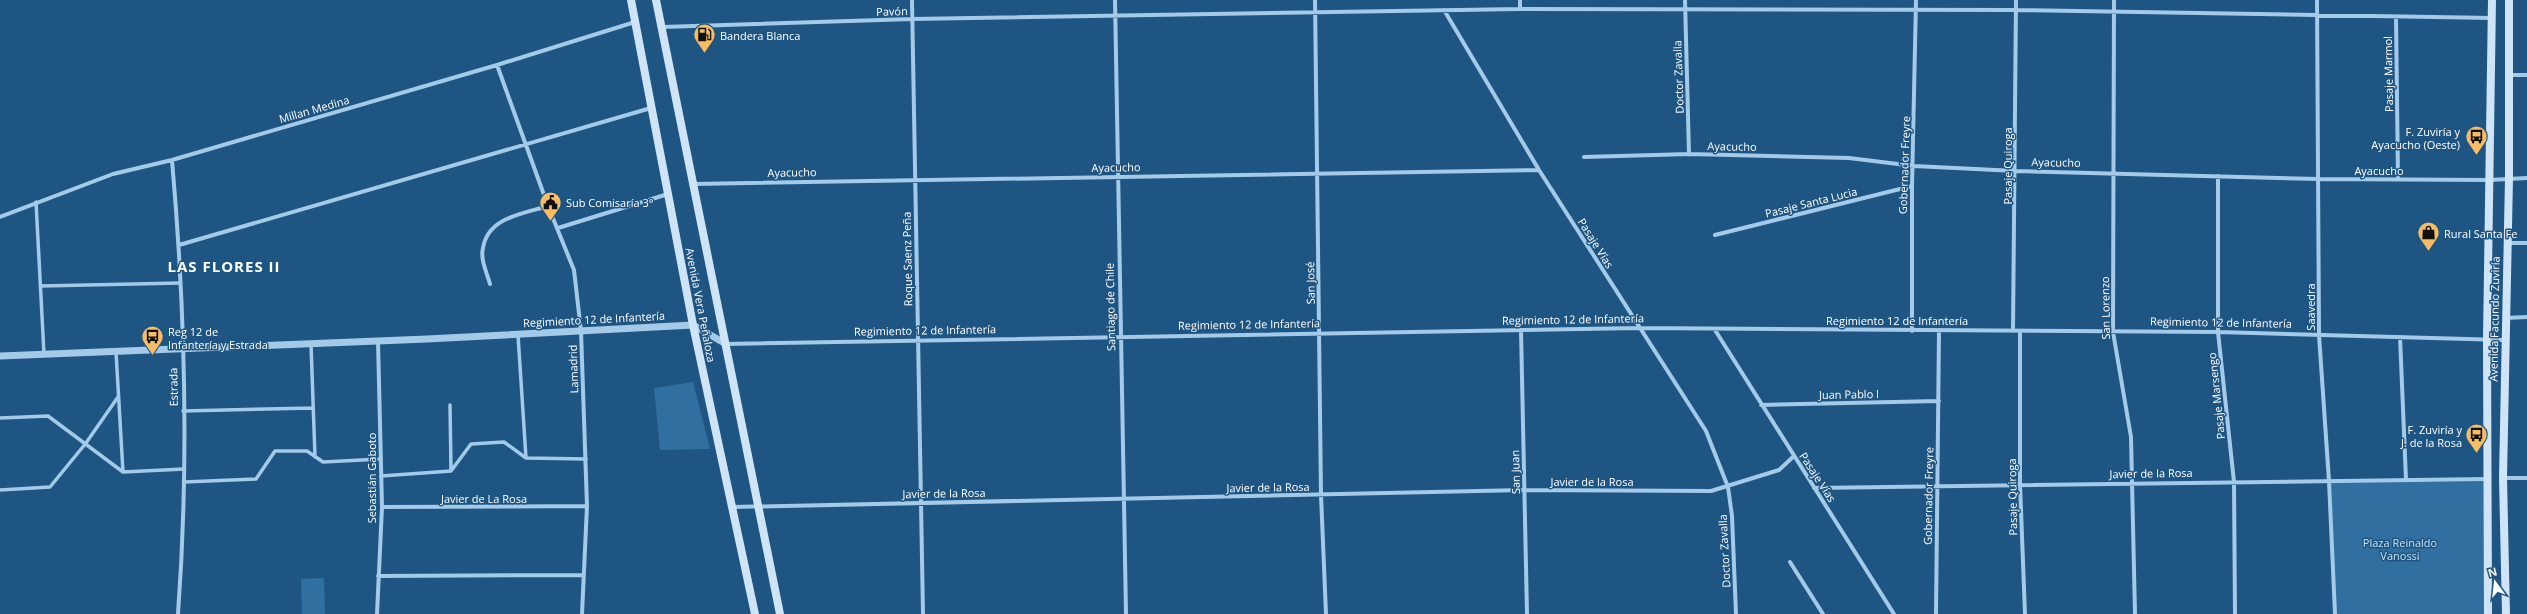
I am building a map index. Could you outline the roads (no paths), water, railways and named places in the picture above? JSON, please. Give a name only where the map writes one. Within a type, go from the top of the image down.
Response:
[{"type":"main road","name":"Avenida Vera Peñaloza","points":[[631,0],[692,325],[733,506],[755,614]]},
{"type":"main road","name":"Avenida Vera Peñaloza","points":[[656,0],[780,614]]},
{"type":"main road","name":"Avenida Facundo Zuviría","points":[[2488,614],[2487,339],[2492,0]]},
{"type":"main road","name":"Avenida Facundo Zuviría","points":[[2506,614],[2503,478],[2504,340],[2509,178],[2509,0]]},
{"type":"street","name":"Roque Saenz Peña","points":[[912,0],[919,502],[923,614]]},
{"type":"street","name":"Santiago de Chile","points":[[1115,0],[1126,614]]},
{"type":"street","name":"San José","points":[[1315,0],[1321,496],[1326,614]]},
{"type":"street","points":[[1520,0],[1520,9]]},
{"type":"street","name":"Doctor Zavalla","points":[[1685,0],[1689,154]]},
{"type":"street","name":"Gobernador Freyre","points":[[1912,331],[1912,186],[1914,166],[1916,0]]},
{"type":"street","name":"Pasaje Quiroga","points":[[2014,331],[2016,0]]},
{"type":"street","name":"San Lorenzo","points":[[2114,0],[2115,172],[2113,332],[2131,437],[2134,483],[2135,614]]},
{"type":"street","name":"Saavedra","points":[[2317,0],[2319,335],[2329,481],[2335,614]]},
{"type":"street","name":"Pavón","points":[[661,27],[912,19],[1520,9],[2016,10],[2115,13],[2492,18]]},
{"type":"street","name":"Pasaje Vías","points":[[1444,10],[1539,170],[1638,328],[1706,431],[1728,487]]},
{"type":"street","name":"Pasaje Marmol","points":[[2396,17],[2398,179]]},
{"type":"street","name":"Millan Medina","points":[[0,217],[36,202],[113,174],[172,160],[497,65],[635,22]]},
{"type":"street","name":"Lamadrid","points":[[497,65],[548,206],[574,270],[581,331],[586,459],[587,506],[582,614]]},
{"type":"street","points":[[2509,75],[2527,75]]},
{"type":"street","points":[[179,245],[652,108]]},
{"type":"street","name":"Ayacucho","points":[[1584,157],[1689,154],[1848,158],[1914,166],[2016,171],[2115,172],[2319,179],[2489,180],[2527,178]]},
{"type":"street","name":"Estrada","points":[[172,160],[179,245],[184,469],[184,533],[178,614]]},
{"type":"street","name":"Ayacucho","points":[[693,184],[915,178],[1539,170]]},
{"type":"street","name":"Pasaje Marsengo","points":[[2218,176],[2218,332],[2234,482],[2236,614]]},
{"type":"street","name":"Pasaje Santa Lucia","points":[[1714,234],[1912,186]]},
{"type":"street","points":[[558,228],[668,194]]},
{"type":"street","points":[[36,202],[44,354]]},
{"type":"street","points":[[490,284],[482,249],[488,234],[500,220],[548,206]]},
{"type":"street","points":[[2507,243],[2527,243]]},
{"type":"street","points":[[41,286],[180,283]]},
{"type":"street","points":[[2505,318],[2527,317]]},
{"type":"street","points":[[692,325],[726,344]]},
{"type":"street","name":"Regimiento 12 de Infantería","points":[[0,356],[518,335],[692,325]]},
{"type":"street","name":"Regimiento 12 de Infantería","points":[[726,344],[1638,328],[1715,330],[2218,332],[2504,340]]},
{"type":"street","name":"San Juan","points":[[1521,330],[1527,614]]},
{"type":"street","name":"Pasaje Vías","points":[[1715,330],[1894,614]]},
{"type":"street","name":"Gobernador Freyre","points":[[1936,614],[1936,486],[1939,401],[1939,331]]},
{"type":"street","name":"Pasaje Quiroga","points":[[2020,331],[2020,484],[2025,614]]},
{"type":"street","points":[[518,335],[526,458]]},
{"type":"street","points":[[2400,337],[2406,480]]},
{"type":"street","name":"Sebastián Gaboto","points":[[378,341],[382,507],[378,576],[378,614]]},
{"type":"street","points":[[311,343],[316,457]]},
{"type":"street","points":[[116,351],[123,472]]},
{"type":"street","points":[[0,490],[50,487],[86,443],[118,397]]},
{"type":"street","name":"Juan Pablo I","points":[[1761,405],[1939,401]]},
{"type":"street","points":[[450,404],[451,471]]},
{"type":"street","points":[[183,411],[313,408]]},
{"type":"street","points":[[0,418],[48,416],[123,472],[184,469]]},
{"type":"street","points":[[381,476],[451,471],[471,444],[504,442],[526,458],[586,459]]},
{"type":"street","points":[[184,482],[256,479],[275,451],[307,451],[324,462],[381,459]]},
{"type":"street","name":"Javier de la Rosa","points":[[733,506],[1123,498],[1321,496],[1524,490],[1711,491],[1779,470],[1794,456]]},
{"type":"street","points":[[2503,478],[2527,478]]},
{"type":"street","name":"Javier de la Rosa","points":[[1814,488],[2020,484],[2487,479]]},
{"type":"street","name":"Doctor Zavalla","points":[[1728,487],[1732,516],[1736,614]]},
{"type":"street","name":"Javier de La Rosa","points":[[382,507],[587,506]]},
{"type":"street","points":[[1790,562],[1823,614]]},
{"type":"street","points":[[378,576],[583,575]]},
{"type":"place","name":"Bandera Blanca","points":[[704,54]]},
{"type":"place","name":"F. Zuviría y Ayacucho (Oeste)","points":[[2476,156]]},
{"type":"place","name":"Sub Comisaría 3°","points":[[551,222]]},
{"type":"place","name":"Rural Santa Fe","points":[[2429,252]]},
{"type":"place","name":"Reg 12 de Infantería y Estrada","points":[[153,356]]},
{"type":"place","name":"F. Zuviría y J. de la Rosa","points":[[2477,454]]},
{"type":"district","name":"LAS FLORES II","points":[[224,266]]},
{"type":"park label","name":"Plaza Reinaldo Vanossi","points":[[2400,548]]}]
